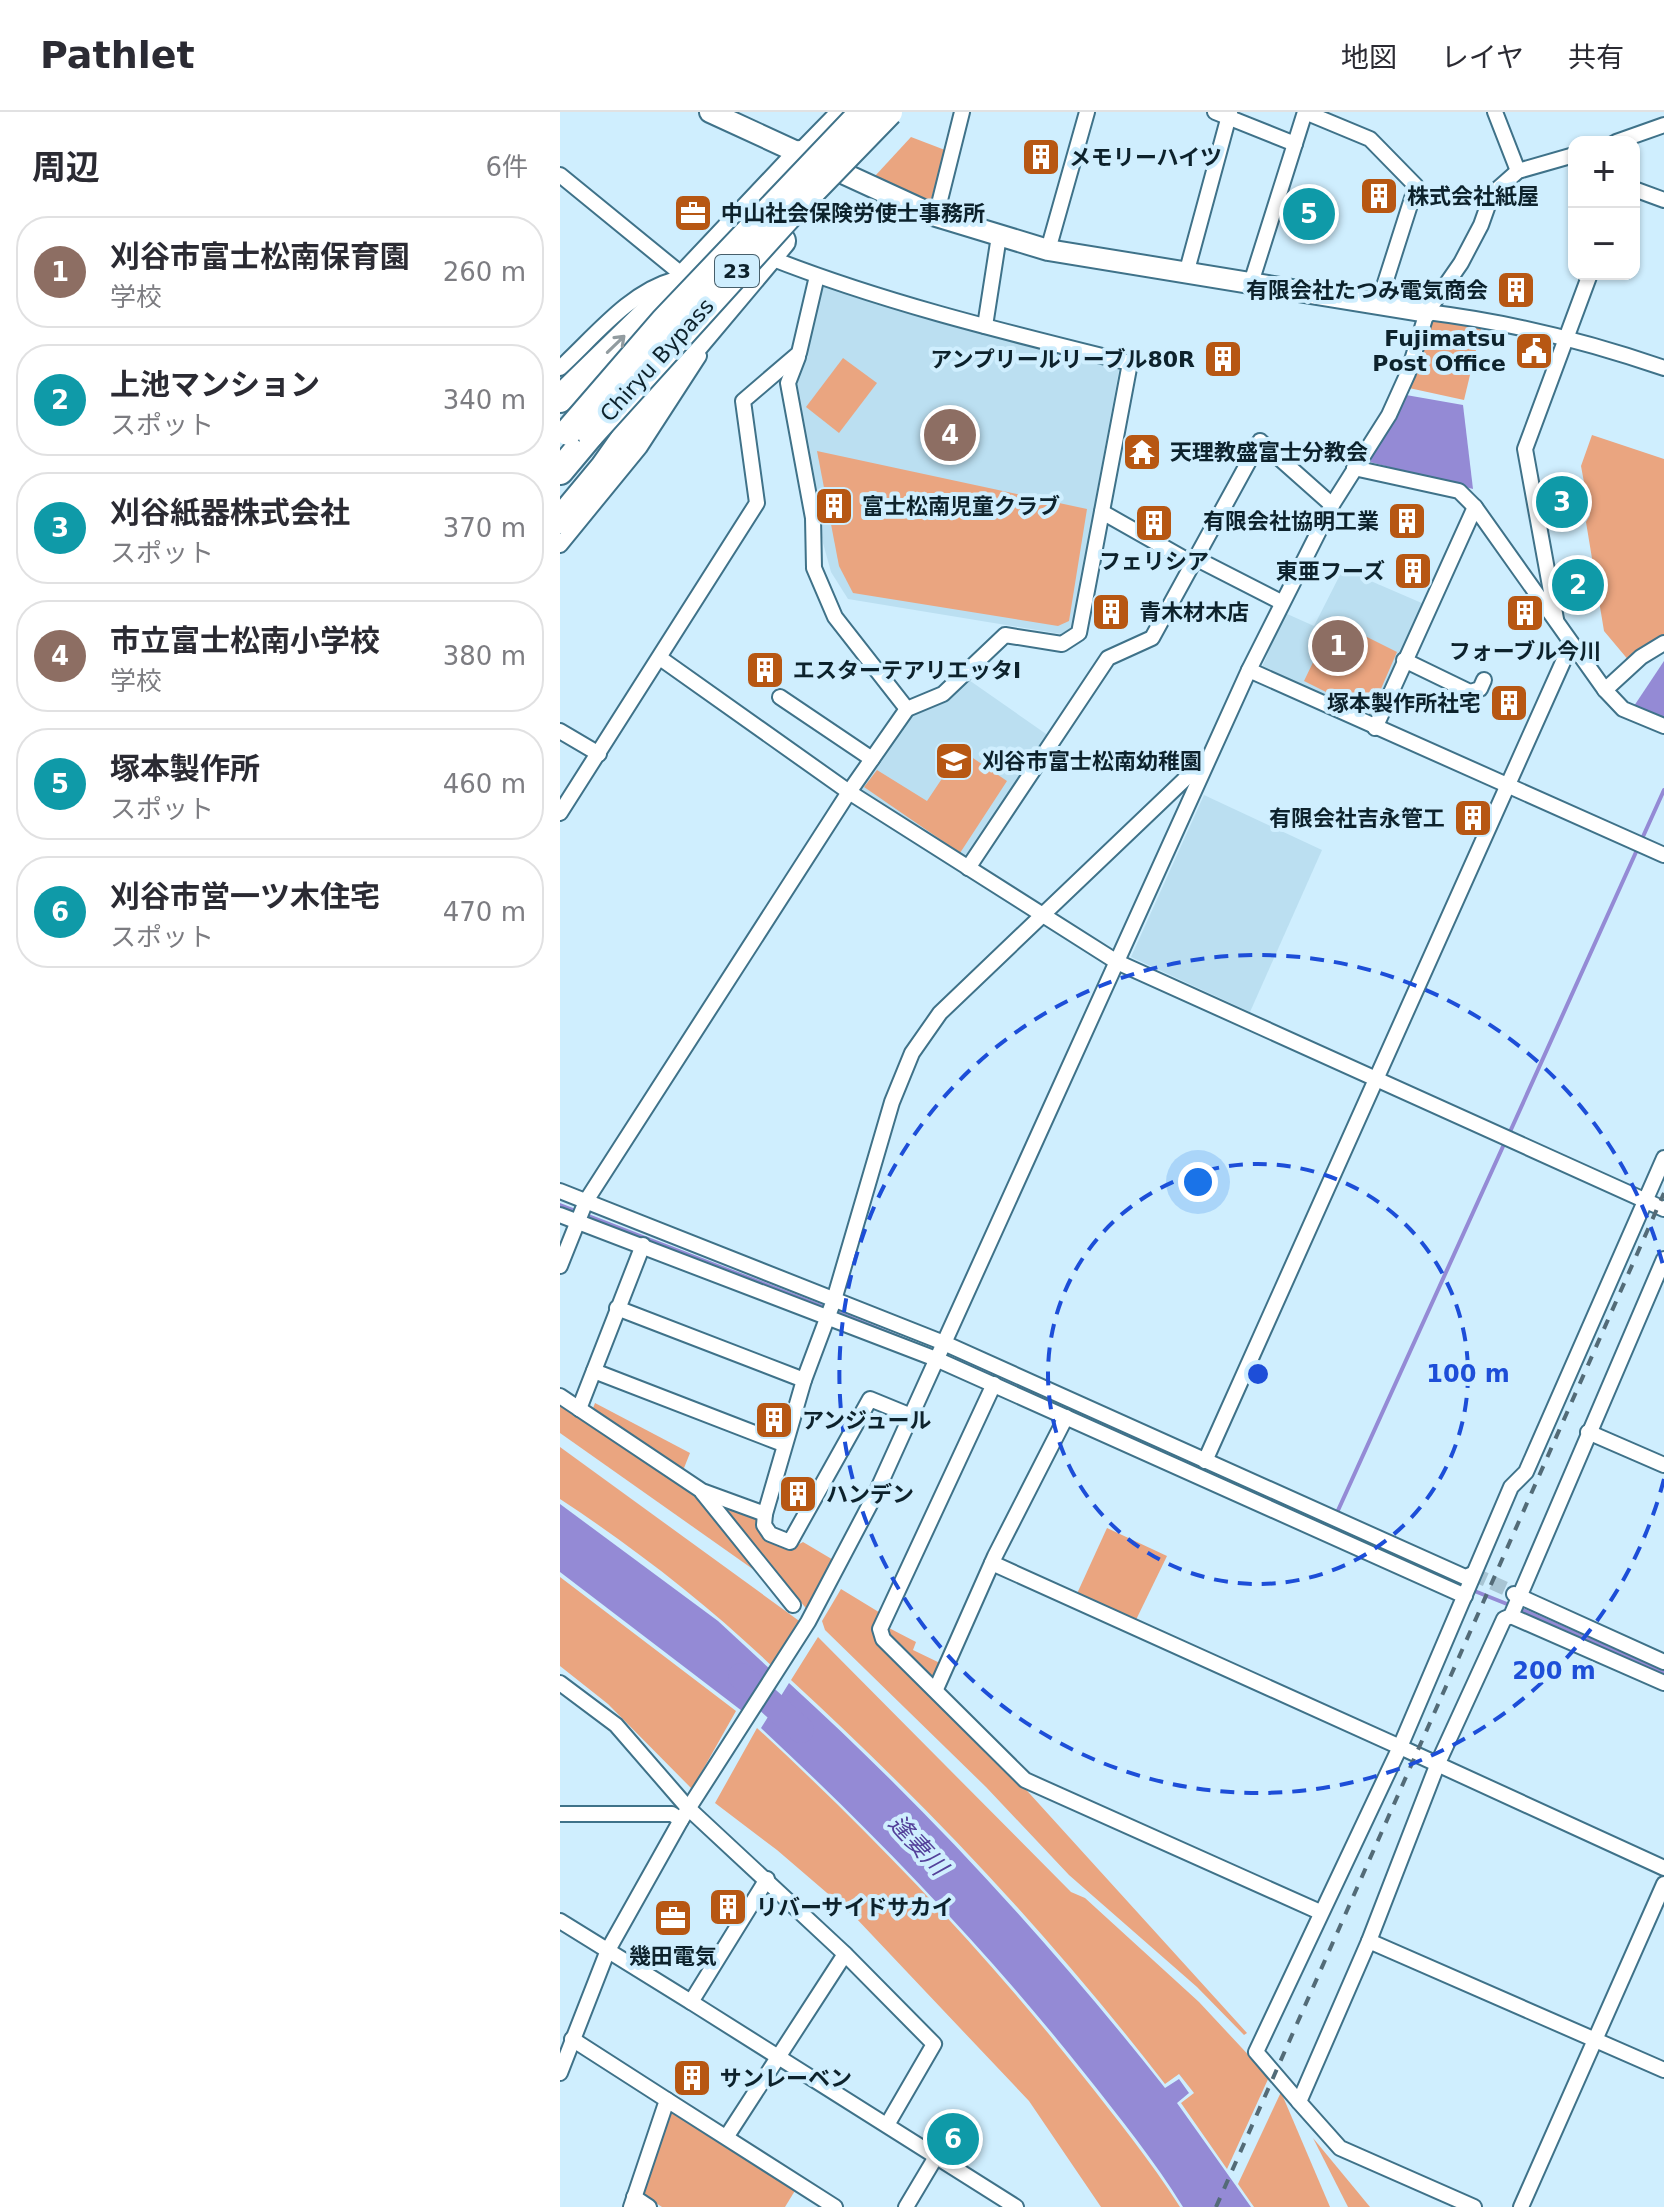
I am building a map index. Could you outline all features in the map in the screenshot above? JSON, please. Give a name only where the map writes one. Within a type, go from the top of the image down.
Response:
[{"type":"highway","name":"Chiryu Bypass","points":[[573,436],[889,112]]},
{"type":"highway","name":"Chiryu Bypass","points":[[560,471],[573,436],[664,321],[846,113]]},
{"type":"highway","points":[[560,399],[685,277],[801,154]]},
{"type":"highway","points":[[560,520],[604,467],[667,378],[768,257],[845,173]]},
{"type":"street","points":[[710,112],[936,216],[1048,250],[1378,305],[1489,319],[1663,365]]},
{"type":"street","points":[[845,173],[903,112]]},
{"type":"street","points":[[936,216],[962,112]]},
{"type":"street","points":[[1048,250],[1087,112]]},
{"type":"street","points":[[1251,283],[1305,112],[1370,139],[1416,186],[1378,305]]},
{"type":"street","points":[[1495,112],[1518,171]]},
{"type":"street","points":[[1649,131],[1655,112]]},
{"type":"street","points":[[801,154],[846,113]]},
{"type":"street","points":[[1186,274],[1224,114],[1295,144]]},
{"type":"street","points":[[1634,136],[1664,125]]},
{"type":"street","points":[[560,2073],[608,1950],[684,1814],[808,1622],[876,1493],[1249,670],[1332,505],[1389,415],[1408,373],[1427,312],[1461,263],[1492,194],[1518,171],[1568,157]]},
{"type":"street","points":[[560,175],[685,277]]},
{"type":"street","points":[[1640,191],[1664,200]]},
{"type":"street","points":[[985,326],[999,236]]},
{"type":"street","points":[[560,1266],[586,1201],[849,792],[907,709],[943,694],[1005,635],[1062,644],[1079,633],[1130,363],[985,326],[817,276],[768,257]]},
{"type":"street","points":[[817,276],[799,353],[788,383],[813,518],[814,568],[835,617],[907,709]]},
{"type":"street","points":[[560,368],[633,302],[660,284],[685,277]]},
{"type":"street","points":[[1557,624],[1525,449],[1588,280]]},
{"type":"street","points":[[560,545],[658,423],[711,337],[717,321]]},
{"type":"street","points":[[560,813],[757,503],[743,401],[799,353]]},
{"type":"street","points":[[968,868],[1108,658],[1152,638],[1260,441],[1332,505]]},
{"type":"street","points":[[1354,468],[1459,491],[1475,507],[1605,690],[1623,709],[1664,726]]},
{"type":"street","points":[[1375,728],[1475,507]]},
{"type":"street","points":[[1102,512],[1281,602]]},
{"type":"street","points":[[1605,690],[1641,657],[1664,643]]},
{"type":"street","points":[[1205,1461],[1571,644]]},
{"type":"street","points":[[660,658],[849,792],[1117,962],[1664,1209]]},
{"type":"street","points":[[1404,660],[1470,692],[1480,689],[1484,680]]},
{"type":"street","points":[[1249,670],[1664,855]]},
{"type":"street","points":[[780,697],[872,759]]},
{"type":"street","points":[[560,731],[599,754]]},
{"type":"street","points":[[909,1415],[870,1399],[790,1542],[770,1534],[764,1525],[765,1514],[783,1444],[829,1317],[892,1102],[912,1053],[940,1013],[1045,917],[1212,753]]},
{"type":"street","points":[[1474,2207],[1340,2148],[1256,2052],[1400,1747],[1511,1487],[1526,1472],[1664,1158]]},
{"type":"street","points":[[560,1191],[944,1343],[1465,1577],[1473,1574]]},
{"type":"street","points":[[560,1215],[936,1359],[1465,1596]]},
{"type":"street","points":[[579,1409],[643,1245]]},
{"type":"street","points":[[1511,1616],[1514,1595],[1664,1259]]},
{"type":"street","points":[[617,1308],[804,1380]]},
{"type":"street","points":[[594,1371],[783,1444]]},
{"type":"street","points":[[994,1384],[880,1629],[883,1639],[1025,1780],[1320,1912]]},
{"type":"street","points":[[560,1396],[702,1491],[765,1514]]},
{"type":"street","points":[[936,1689],[992,1563],[1066,1417]]},
{"type":"street","points":[[1588,1432],[1664,1465]]},
{"type":"street","points":[[702,1491],[793,1605]]},
{"type":"street","points":[[992,1563],[1664,1868]]},
{"type":"street","points":[[1514,1595],[1664,1662]]},
{"type":"street","points":[[1299,2102],[1369,1941],[1438,1763],[1504,1619],[1511,1616],[1664,1683]]},
{"type":"street","points":[[560,1683],[616,1725],[684,1814],[767,1879],[934,2044],[887,2125]]},
{"type":"street","points":[[560,1814],[684,1814]]},
{"type":"street","points":[[691,2002],[767,1879]]},
{"type":"street","points":[[1521,2207],[1664,1884]]},
{"type":"street","points":[[560,1921],[1016,2207]]},
{"type":"street","points":[[1369,1941],[1664,2070]]},
{"type":"street","points":[[727,2136],[776,2056],[845,1954]]},
{"type":"street","points":[[572,2039],[835,2207]]},
{"type":"street","points":[[649,2207],[632,2202],[667,2100]]},
{"type":"street","points":[[906,2207],[937,2155]]},
{"type":"shaded area","points":[[911,137],[945,150],[930,203],[875,176]]},
{"type":"shaded area","points":[[825,282],[1120,365],[1072,628],[1061,634],[848,599],[831,572],[823,543],[794,385]]},
{"type":"shaded area","points":[[1430,317],[1482,325],[1464,400],[1409,388]]},
{"type":"shaded area","points":[[843,358],[877,383],[839,433],[806,407]]},
{"type":"shaded area","points":[[1592,435],[1664,459],[1664,639],[1630,662],[1604,631],[1586,522],[1590,515],[1581,466]]},
{"type":"shaded area","points":[[817,451],[1087,509],[1069,621],[1058,626],[853,593],[839,566]]},
{"type":"shaded area","points":[[1343,569],[1424,604],[1371,720],[1262,667],[1285,613],[1314,626]]},
{"type":"shaded area","points":[[1330,627],[1351,638],[1355,631],[1397,652],[1370,714],[1304,681]]},
{"type":"shaded area","name":"刈谷市富士松南幼稚園","points":[[966,678],[1049,736],[966,862],[857,787],[906,717],[946,700]]},
{"type":"shaded area","points":[[961,750],[1007,781],[960,853],[864,787],[877,770],[927,801]]},
{"type":"shaded area","points":[[1204,795],[1322,850],[1250,1012],[1131,957]]},
{"type":"shaded area","points":[[560,1403],[700,1497],[764,1577],[560,1433]]},
{"type":"shaded area","points":[[595,1403],[690,1453],[682,1473],[592,1411]]},
{"type":"shaded area","points":[[560,1447],[802,1623],[774,1668],[671,1579],[560,1499]]},
{"type":"shaded area","points":[[725,1505],[755,1517],[765,1537],[792,1548],[803,1542],[835,1561],[810,1613],[723,1510]]},
{"type":"shaded area","points":[[1107,1528],[1167,1556],[1133,1626],[1075,1598]]},
{"type":"shaded area","points":[[560,1577],[736,1711],[692,1789],[608,1704],[560,1666]]},
{"type":"shaded area","points":[[841,1589],[882,1614],[874,1629],[1020,1783],[1247,2033],[1244,2035],[1197,1987],[1069,1875],[986,1787],[825,1630],[822,1621]]},
{"type":"shaded area","points":[[889,1628],[916,1642],[913,1650],[942,1664],[934,1682],[885,1636]]},
{"type":"shaded area","points":[[818,1637],[1071,1892],[1085,1898],[1199,2002],[1269,2077],[1227,2169],[1181,2103],[1194,2093],[1179,2074],[1165,2084],[1033,1924],[987,1874],[892,1776],[791,1680]]},
{"type":"shaded area","points":[[757,1728],[885,1852],[1006,1983],[1120,2123],[1180,2207],[1101,2207],[1029,2101],[855,1917],[777,1850],[715,1803]]},
{"type":"shaded area","points":[[1281,2092],[1330,2207],[1254,2207],[1238,2184]]},
{"type":"shaded area","points":[[670,2111],[796,2189],[785,2207],[662,2207],[642,2194]]},
{"type":"shaded area","points":[[1313,2138],[1370,2207],[1348,2207]]},
{"type":"water","points":[[1406,395],[1463,405],[1473,489],[1366,461]]},
{"type":"water","points":[[1664,661],[1664,722],[1634,706]]},
{"type":"water","points":[[560,1504],[718,1621],[772,1671],[746,1714],[560,1572]]},
{"type":"water","points":[[789,1683],[889,1778],[985,1878],[1077,1981],[1165,2088],[1179,2079],[1189,2093],[1177,2103],[1251,2207],[1183,2207],[1124,2123],[1010,1983],[889,1852],[761,1728]]},
{"type":"waterway","points":[[1509,1134],[1664,790]]},
{"type":"waterway","points":[[1335,1517],[1505,1142]]},
{"type":"waterway","points":[[560,1205],[826,1308]]},
{"type":"waterway","points":[[834,1311],[933,1351]]},
{"type":"waterway","points":[[956,1360],[1463,1586]]},
{"type":"waterway","points":[[1472,1590],[1512,1606]]},
{"type":"waterway","points":[[1520,1609],[1664,1673]]},
{"type":"waterway","name":"逢妻川","points":[[741,1676],[801,1730]]},
{"type":"tunnel","points":[[1473,1574],[1511,1591]]},
{"type":"railway","points":[[1216,2207],[1664,1193]]},
{"type":"place","name":"メモリーハイツ","points":[[1041,157]]},
{"type":"place","name":"株式会社紙屋","points":[[1379,196]]},
{"type":"place","name":"中山社会保険労使士事務所","points":[[693,213]]},
{"type":"place","name":"塚本製作所","points":[[1309,214]]},
{"type":"place","name":"有限会社たつみ電気商会","points":[[1516,290]]},
{"type":"place","name":"Fujimatsu Post Office","points":[[1534,351]]},
{"type":"place","name":"アンプリールリーブル80R","points":[[1223,359]]},
{"type":"place","name":"市立富士松南小学校","points":[[950,435]]},
{"type":"place","name":"天理教盛富士分教会","points":[[1142,452]]},
{"type":"place","name":"刈谷紙器株式会社","points":[[1562,502]]},
{"type":"place","name":"富士松南児童クラブ","points":[[834,506]]},
{"type":"place","name":"有限会社協明工業","points":[[1407,521]]},
{"type":"place","name":"フェリシア","points":[[1154,523]]},
{"type":"place","name":"東亜フーズ","points":[[1413,571]]},
{"type":"place","name":"上池マンション","points":[[1578,585]]},
{"type":"place","name":"青木材木店","points":[[1111,612]]},
{"type":"place","name":"フォーブル今川","points":[[1525,613]]},
{"type":"place","name":"刈谷市富士松南保育園","points":[[1338,646]]},
{"type":"place","name":"エスターテアリエッタⅠ","points":[[765,670]]},
{"type":"place","name":"塚本製作所社宅","points":[[1509,703]]},
{"type":"place","name":"刈谷市富士松南幼稚園","points":[[954,761]]},
{"type":"place","name":"有限会社吉永管工","points":[[1473,818]]},
{"type":"place","name":"アンジュール","points":[[774,1420]]},
{"type":"place","name":"ハンデン","points":[[798,1494]]},
{"type":"place","name":"リバーサイドサカイ","points":[[728,1907]]},
{"type":"place","name":"幾田電気","points":[[673,1918]]},
{"type":"place","name":"サンレーベン","points":[[692,2078]]},
{"type":"place","name":"刈谷市営一ツ木住宅","points":[[953,2139]]}]
